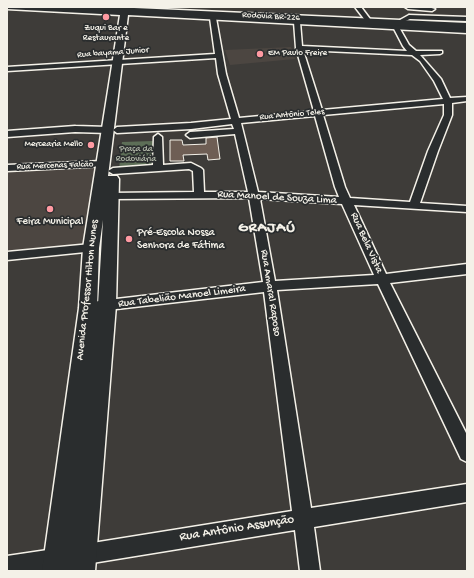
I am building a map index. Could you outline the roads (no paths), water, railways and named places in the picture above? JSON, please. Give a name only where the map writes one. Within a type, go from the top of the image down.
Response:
[{"type":"highway","name":"Rodovia BR-226","points":[[51,7],[467,26]]},
{"type":"main road","points":[[7,7],[367,19],[467,30]]},
{"type":"main road","points":[[125,11],[213,18],[297,22],[467,23]]},
{"type":"main road","name":"Avenida Professor Hilton Nunes","points":[[81,563],[106,169],[112,134],[125,11]]},
{"type":"main road","name":"Avenida Professor Hilton Nunes","points":[[57,565],[97,307],[91,248],[104,196]]},
{"type":"street","points":[[408,7],[432,9]]},
{"type":"street","points":[[361,8],[367,19]]},
{"type":"street","points":[[414,205],[433,151],[448,115],[448,102],[432,72],[403,42],[397,23],[409,17],[467,19]]},
{"type":"street","name":"Rua Amaral Raposo","points":[[213,18],[222,74],[238,126],[254,195],[270,286],[310,571]]},
{"type":"street","name":"Rua Bela Vista","points":[[297,22],[299,48],[340,187],[348,201],[382,279],[467,453]]},
{"type":"street","points":[[299,48],[414,53],[440,52]]},
{"type":"street","name":"Rua bayama Junior","points":[[7,69],[220,56]]},
{"type":"street","name":"Rua Antônio Teles","points":[[7,134],[75,129],[112,134],[158,137],[319,113],[467,99]]},
{"type":"street","name":"Rua Antônio Teles","points":[[112,134],[192,131]]},
{"type":"street","points":[[158,137],[158,168]]},
{"type":"street","points":[[106,169],[186,166],[195,168],[198,170],[199,195]]},
{"type":"street","name":"Rua Mercenas Falcão","points":[[7,168],[106,169]]},
{"type":"street","name":"Rua Manoel de Souza Lima","points":[[104,196],[254,195],[467,209]]},
{"type":"street","points":[[7,256],[91,248]]},
{"type":"street","name":"Rua Tabelião Manoel Limeira","points":[[97,307],[270,286],[382,279],[467,269]]},
{"type":"street","name":"Rua Antônio Assunção","points":[[7,566],[81,563],[302,518],[467,493]]},
{"type":"place","name":"Zuqui Bar e Restaurante","points":[[106,17]]},
{"type":"place","name":"EM Paulo Freire","points":[[260,54]]},
{"type":"place","name":"Mercearia Mello","points":[[91,145]]},
{"type":"place","name":"Feira Municipal","points":[[50,209]]},
{"type":"place","name":"Pré-Escola Nossa Senhora de Fátima","points":[[129,239]]},
{"type":"district","name":"GRAJAÚ","points":[[267,229]]},
{"type":"park label","name":"Praça da Rodoviária","points":[[136,156]]}]
